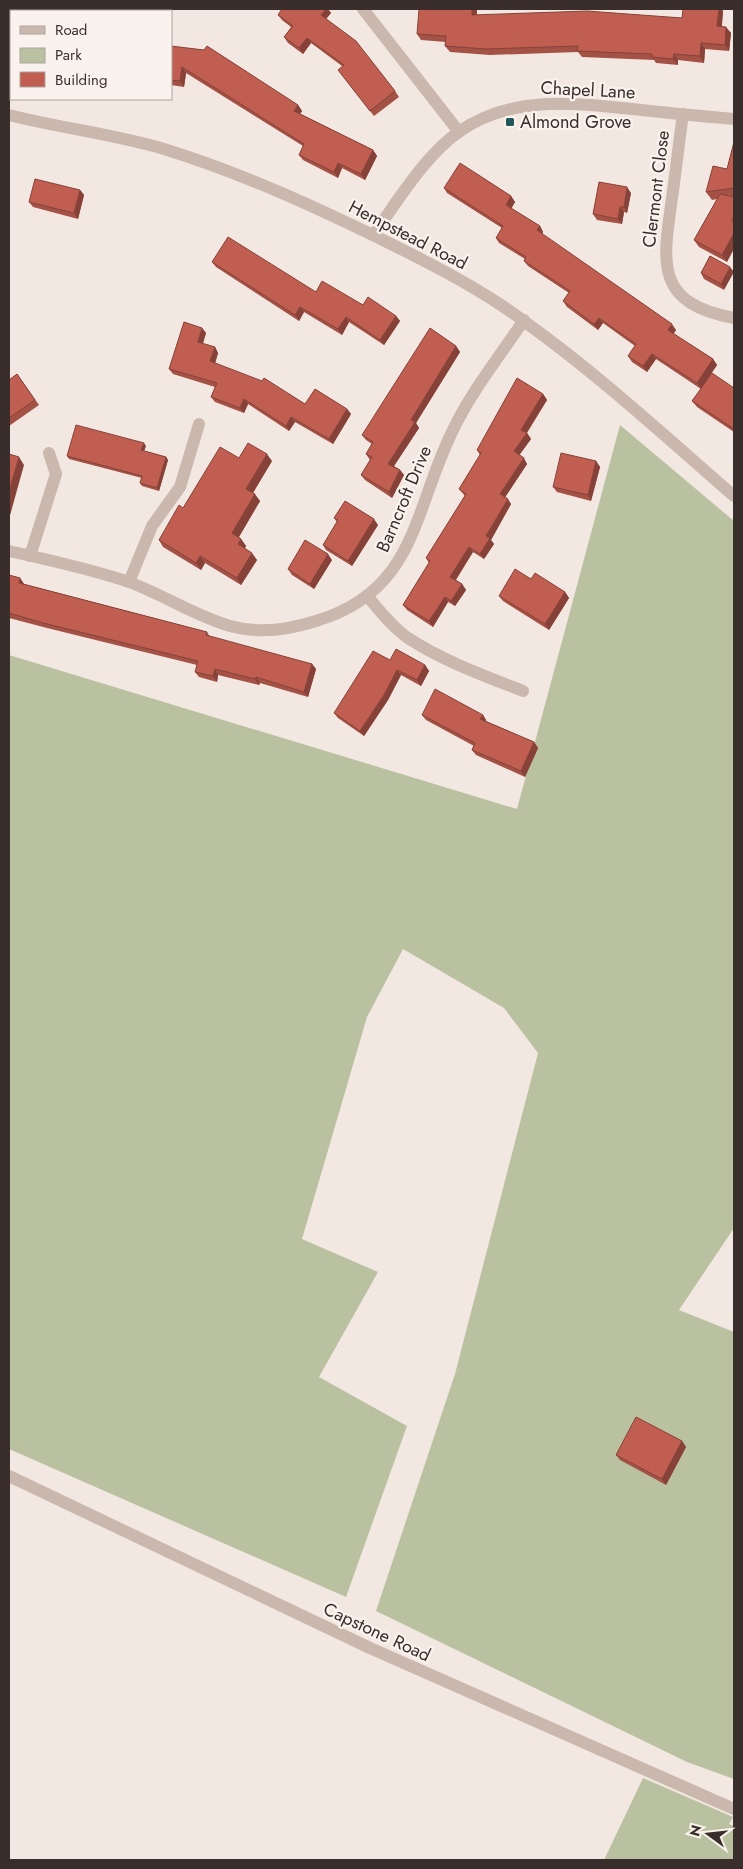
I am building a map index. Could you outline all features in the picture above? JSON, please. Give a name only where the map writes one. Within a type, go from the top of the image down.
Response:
[{"type":"street","points":[[363,9],[459,132]]},
{"type":"street","name":"Chapel Lane","points":[[373,235],[423,167],[459,132],[478,121],[512,108],[546,103],[584,104],[734,119]]},
{"type":"street","name":"Clermont Close","points":[[683,114],[666,240],[666,271],[673,284],[692,303],[711,312],[734,318]]},
{"type":"street","name":"Hempstead Road","points":[[9,115],[114,136],[165,150],[316,207],[474,288],[524,320],[577,360],[734,496]]},
{"type":"street","name":"Barncroft Drive","points":[[9,551],[129,582],[214,620],[254,630],[298,627],[340,614],[368,597],[392,570],[404,551],[453,430],[524,320]]},
{"type":"street","points":[[129,582],[152,526],[180,487],[199,424]]},
{"type":"street","points":[[30,556],[56,474],[49,453]]},
{"type":"street","points":[[368,597],[389,622],[408,638],[478,673],[523,691]]},
{"type":"street","name":"Capstone Road","points":[[9,1476],[361,1644],[734,1809]]},
{"type":"green space","points":[[620,425],[734,521],[734,1228],[679,1310],[734,1332],[734,1779],[687,1762],[376,1611],[455,1374],[538,1053],[504,1008],[403,949],[367,1017],[302,1239],[378,1272],[319,1377],[407,1426],[346,1597],[9,1449],[9,655],[517,809]]},
{"type":"green space","points":[[643,1778],[733,1817],[729,1824],[734,1826],[734,1860],[604,1860]]},
{"type":"building","points":[[282,9],[326,9],[321,15],[356,41],[395,91],[370,111],[338,70],[344,65],[307,38],[299,48],[284,37],[293,26],[278,15]]},
{"type":"building","points":[[419,9],[472,9],[472,15],[587,11],[682,18],[683,9],[719,9],[717,26],[726,27],[725,45],[701,43],[700,56],[674,54],[673,59],[652,57],[652,54],[577,51],[578,46],[486,49],[445,46],[446,36],[417,34]]},
{"type":"building","points":[[9,18],[10,18],[10,47]]},
{"type":"building","points":[[172,46],[204,50],[207,46],[298,105],[294,111],[373,150],[361,174],[338,163],[334,172],[299,155],[304,144],[182,67],[180,81],[172,80]]},
{"type":"building","points":[[734,142],[734,188],[706,192],[713,166],[727,169]]},
{"type":"building","points":[[460,163],[511,196],[506,205],[540,226],[537,230],[672,324],[668,330],[713,359],[697,383],[652,354],[643,366],[628,356],[636,344],[599,318],[594,324],[563,301],[570,291],[524,261],[526,257],[496,238],[503,226],[444,188]]},
{"type":"building","points":[[35,179],[80,190],[74,213],[29,202]]},
{"type":"building","points":[[599,182],[627,187],[624,207],[620,207],[618,219],[593,214]]},
{"type":"building","points":[[720,194],[734,197],[732,222],[734,223],[734,233],[722,255],[694,240]]},
{"type":"building","points":[[228,237],[316,292],[322,281],[363,305],[368,297],[396,316],[380,340],[346,317],[338,329],[300,307],[295,315],[212,262]]},
{"type":"building","points":[[710,256],[730,267],[721,284],[701,273]]},
{"type":"building","points":[[184,322],[202,328],[198,342],[215,347],[210,361],[262,381],[264,378],[305,404],[315,389],[347,409],[329,439],[291,417],[286,426],[244,399],[240,408],[211,397],[217,383],[169,369]]},
{"type":"building","points":[[430,328],[456,346],[411,420],[415,422],[388,464],[400,470],[389,492],[361,475],[372,457],[366,454],[373,442],[362,435]]},
{"type":"building","points":[[712,373],[734,388],[734,429],[692,401]]},
{"type":"building","points":[[17,374],[35,400],[9,418],[9,380]]},
{"type":"building","points":[[517,378],[543,394],[521,430],[527,433],[514,451],[524,458],[500,494],[508,499],[486,536],[490,538],[480,554],[469,547],[450,577],[462,584],[451,601],[445,597],[429,621],[403,605],[430,561],[426,558],[466,494],[459,489],[481,453],[477,450]]},
{"type":"building","points":[[76,425],[144,443],[141,450],[166,457],[157,488],[140,483],[142,476],[67,456]]},
{"type":"building","points":[[248,443],[267,454],[246,489],[255,494],[232,533],[241,539],[238,544],[252,553],[237,578],[200,556],[196,563],[159,540],[179,505],[183,508],[220,447],[239,458]]},
{"type":"building","points":[[561,453],[596,461],[588,495],[553,487]]},
{"type":"building","points":[[9,454],[19,457],[9,491]]},
{"type":"building","points":[[345,501],[374,519],[348,561],[323,545],[338,520],[334,518]]},
{"type":"building","points":[[305,540],[328,554],[310,584],[288,569]]},
{"type":"building","points":[[515,569],[531,579],[535,573],[565,592],[545,624],[499,596]]},
{"type":"building","points":[[9,575],[20,578],[19,583],[207,632],[206,635],[312,664],[304,692],[256,677],[255,679],[215,669],[213,676],[195,672],[198,661],[9,613]]},
{"type":"building","points":[[396,649],[425,665],[417,680],[397,670],[384,695],[360,731],[334,713],[373,651],[390,660]]},
{"type":"building","points":[[435,689],[483,715],[480,719],[534,742],[521,771],[472,750],[475,743],[422,715]]},
{"type":"building","points":[[636,1417],[682,1441],[662,1479],[616,1455]]},
{"type":"place","name":"Almond Grove","points":[[510,122]]}]
